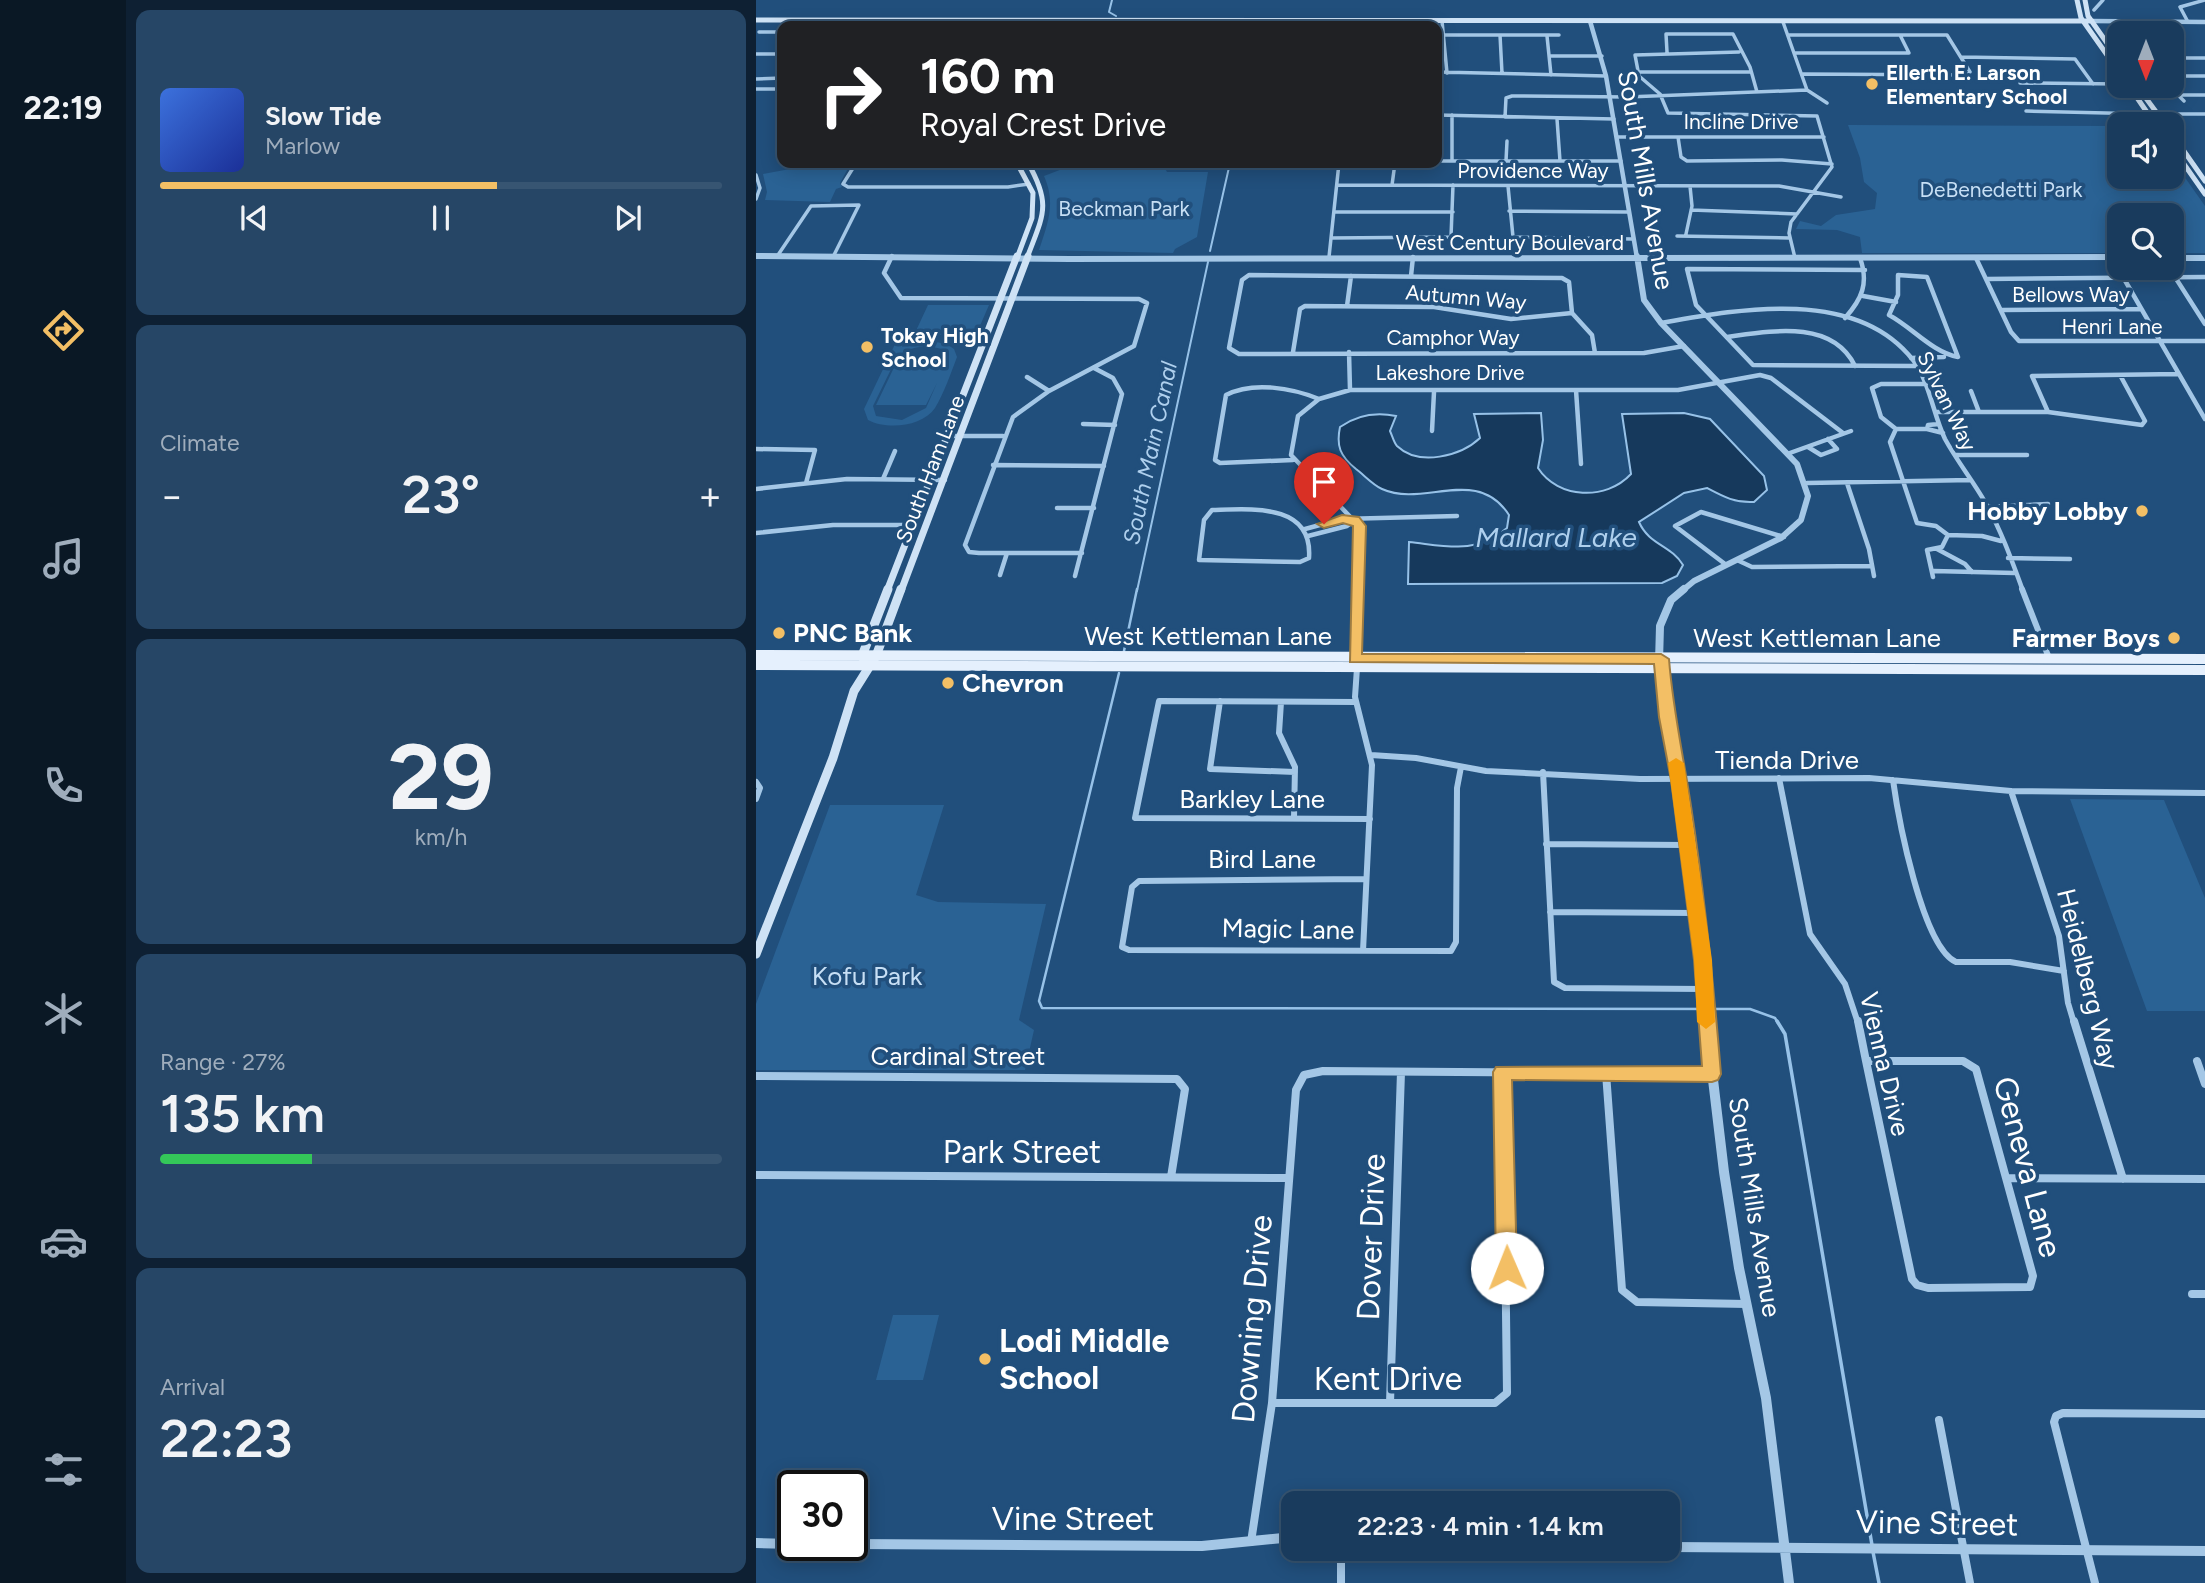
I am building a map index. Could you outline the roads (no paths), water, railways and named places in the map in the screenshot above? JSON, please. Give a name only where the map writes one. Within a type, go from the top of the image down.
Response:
[{"type":"main road","points":[[2077,0],[2083,22],[2107,55]]},
{"type":"main road","points":[[2085,0],[2092,22],[2107,43]]},
{"type":"main road","points":[[756,20],[777,21]]},
{"type":"main road","points":[[1442,21],[2092,22]]},
{"type":"main road","points":[[2145,98],[2156,112]]},
{"type":"main road","points":[[2184,151],[2205,181]]},
{"type":"main road","points":[[2184,164],[2205,194]]},
{"type":"main road","name":"South Ham Lane","points":[[756,954],[913,524],[1035,209],[1029,184],[1020,168]]},
{"type":"main road","name":"South Ham Lane","points":[[876,656],[962,436],[1045,208],[1042,187],[1031,168]]},
{"type":"main road","name":"West Kettleman Lane","points":[[756,655],[864,660],[1266,667],[1356,663],[2205,659]]},
{"type":"main road","name":"West Kettleman Lane","points":[[756,665],[864,660],[876,656],[1356,663],[1436,663],[1448,659],[2205,670]]},
{"type":"street","points":[[2094,10],[2102,0]]},
{"type":"street","points":[[2188,22],[2179,8],[2205,0]]},
{"type":"street","points":[[1442,21],[1447,73]]},
{"type":"street","name":"South Mills Avenue","points":[[1590,21],[1606,76],[1644,300],[1661,323],[1797,464],[1807,483],[1807,508],[1799,523],[1784,537],[1756,554],[1725,564],[1690,582],[1670,603],[1660,626],[1666,717],[1679,780],[1735,1252],[1761,1373],[1788,1583]]},
{"type":"street","points":[[1783,22],[1807,90]]},
{"type":"street","points":[[2092,22],[2205,22]]},
{"type":"street","points":[[759,32],[777,33]]},
{"type":"street","points":[[1667,52],[1666,34],[1733,34],[1739,52],[1751,72],[1756,92]]},
{"type":"street","points":[[1788,34],[1947,35],[1970,74],[1803,74]]},
{"type":"street","points":[[1443,35],[1559,35]]},
{"type":"street","points":[[1500,35],[1502,73]]},
{"type":"street","points":[[1795,53],[1909,52],[1900,35]]},
{"type":"street","points":[[1547,36],[1550,75]]},
{"type":"street","points":[[1739,52],[1636,54],[1638,72],[1660,94],[1666,111],[1672,114],[1814,115],[1832,164]]},
{"type":"street","points":[[756,54],[777,54]]},
{"type":"street","points":[[1549,56],[1602,56]]},
{"type":"street","points":[[1961,58],[2074,59],[2093,84]]},
{"type":"street","points":[[2184,58],[2205,58]]},
{"type":"street","points":[[1442,72],[1606,76]]},
{"type":"street","points":[[1638,72],[1751,72]]},
{"type":"street","points":[[2184,76],[2205,76]]},
{"type":"street","points":[[756,79],[777,78]]},
{"type":"street","points":[[756,89],[763,79]]},
{"type":"street","points":[[2020,83],[2107,84]]},
{"type":"street","points":[[756,89],[777,89]]},
{"type":"street","points":[[1506,117],[1506,97],[1509,96],[1609,97],[1807,90],[1827,103]]},
{"type":"street","points":[[2184,95],[2205,95]]},
{"type":"street","points":[[2180,98],[2184,101]]},
{"type":"street","points":[[2026,111],[2107,113]]},
{"type":"street","points":[[1442,115],[1614,119]]},
{"type":"street","points":[[1452,115],[1452,161]]},
{"type":"street","points":[[2184,115],[2205,115]]},
{"type":"street","points":[[1557,119],[1560,161]]},
{"type":"street","name":"Incline Drive","points":[[1617,137],[1824,137]]},
{"type":"street","points":[[1678,137],[1683,159],[1782,160],[1832,164]]},
{"type":"street","points":[[1506,161],[1507,141]]},
{"type":"street","points":[[1442,161],[1620,161]]},
{"type":"street","points":[[1795,258],[1789,227],[1832,164]]},
{"type":"street","points":[[853,168],[843,184],[848,187],[1008,187],[1029,184]]},
{"type":"street","points":[[1329,257],[1339,168]]},
{"type":"street","points":[[1392,185],[1394,168]]},
{"type":"street","points":[[756,175],[760,188],[756,199]]},
{"type":"street","name":"Providence Way","points":[[1337,185],[1779,186],[1841,197]]},
{"type":"street","points":[[1331,238],[1441,238],[1452,235],[1453,186]]},
{"type":"street","points":[[1508,186],[1511,236],[1525,239],[1633,239]]},
{"type":"street","points":[[1686,234],[1690,186]]},
{"type":"street","points":[[778,256],[811,206],[859,205],[834,255]]},
{"type":"street","points":[[1690,210],[1797,214]]},
{"type":"street","points":[[1509,211],[1628,212]]},
{"type":"street","points":[[1334,212],[1453,212]]},
{"type":"street","points":[[1676,236],[1686,234],[1790,238]]},
{"type":"street","name":"West Century Boulevard","points":[[756,256],[2106,257]]},
{"type":"street","points":[[892,256],[884,273],[901,299],[1145,300],[1137,341],[1129,350],[1049,391],[1018,411],[1003,436],[966,548],[969,552],[1007,554],[1082,553]]},
{"type":"street","points":[[1411,276],[1413,257]]},
{"type":"street","points":[[1845,318],[1863,296],[1867,279],[1860,258]]},
{"type":"street","points":[[1976,258],[2001,310]]},
{"type":"street","points":[[2184,258],[2205,258]]},
{"type":"street","points":[[1865,270],[1687,269],[1694,301],[1753,365],[1916,366]]},
{"type":"street","name":"Camphor Way","points":[[1351,276],[1246,276],[1230,343],[1231,351],[1239,354],[1595,353],[1658,352],[1684,346]]},
{"type":"street","points":[[1347,306],[1351,276],[1552,278],[1569,281],[1572,313],[1592,335],[1595,353]]},
{"type":"street","points":[[1911,358],[1948,357],[1959,356],[1927,277],[1896,276],[1899,289],[1889,315],[1911,327],[1948,357]]},
{"type":"street","points":[[1987,279],[2107,277]]},
{"type":"street","points":[[2184,277],[2205,277]]},
{"type":"street","points":[[2125,280],[2205,419]]},
{"type":"street","points":[[2177,280],[2205,324]]},
{"type":"street","points":[[1863,296],[1896,302]]},
{"type":"street","name":"Autumn Way","points":[[1293,352],[1300,309],[1315,306],[1443,308],[1511,319],[1572,313]]},
{"type":"street","name":"Sylvan Way","points":[[1661,323],[1705,315],[1783,308],[1845,318],[1877,331],[1911,358],[1943,433],[1987,507],[2049,658]]},
{"type":"street","name":"Bellows Way","points":[[2001,310],[2141,309]]},
{"type":"street","name":"Henri Lane","points":[[2001,310],[2011,332],[2019,341],[2205,341]]},
{"type":"street","points":[[1727,337],[1770,331],[1810,333],[1839,342],[1851,352],[1855,366]]},
{"type":"street","points":[[1349,352],[1350,390]]},
{"type":"street","points":[[1076,576],[1115,425],[1121,388],[1113,378],[1094,368]]},
{"type":"street","points":[[2048,412],[2032,376],[2179,374]]},
{"type":"street","points":[[1935,412],[2048,412],[2117,424],[2145,424],[2120,375]]},
{"type":"street","name":"Lakeshore Drive","points":[[1319,399],[1350,390],[1678,390],[1719,384],[1746,376],[1768,377],[1843,433]]},
{"type":"street","points":[[1027,377],[1049,391]]},
{"type":"street","points":[[1924,384],[1873,386],[1881,416],[1896,429],[1927,429],[1943,433]]},
{"type":"street","points":[[1238,389],[1294,389],[1319,399],[1298,416],[1293,460],[1275,463],[1220,463],[1215,460],[1226,395],[1238,389]]},
{"type":"street","points":[[1576,390],[1581,464]]},
{"type":"street","points":[[1971,391],[1979,412]]},
{"type":"street","points":[[1433,431],[1434,392]]},
{"type":"street","points":[[1083,424],[1115,425]]},
{"type":"street","points":[[1927,429],[1928,425],[1940,424]]},
{"type":"street","points":[[1896,429],[1890,442],[1917,523],[1936,526],[1948,536],[1982,536],[2001,541]]},
{"type":"street","points":[[1787,454],[1851,431]]},
{"type":"street","points":[[949,436],[1003,436]]},
{"type":"street","points":[[1808,447],[1821,454],[1837,449],[1828,439]]},
{"type":"street","points":[[756,449],[815,450],[806,483]]},
{"type":"street","points":[[883,479],[895,451]]},
{"type":"street","points":[[1955,455],[2027,454]]},
{"type":"street","points":[[1293,460],[1354,520],[1361,535],[1356,702],[1371,755],[1363,951]]},
{"type":"street","points":[[993,466],[1104,466]]},
{"type":"street","points":[[756,489],[883,479],[945,480]]},
{"type":"street","points":[[1807,483],[1970,480]]},
{"type":"street","points":[[1847,483],[1874,576]]},
{"type":"street","points":[[1987,507],[2048,504]]},
{"type":"street","points":[[1057,508],[1094,508]]},
{"type":"street","points":[[1212,510],[1272,511],[1286,515],[1305,529],[1310,552],[1304,561],[1203,562],[1197,558],[1205,515],[1212,510]]},
{"type":"street","points":[[1725,564],[1675,526],[1701,512],[1759,525],[1784,537]]},
{"type":"street","points":[[1305,529],[1342,519],[1375,516],[1457,516]]},
{"type":"street","points":[[1308,536],[1347,526],[1354,520]]},
{"type":"street","points":[[756,533],[833,524],[913,524]]},
{"type":"street","points":[[1982,536],[1984,531],[1997,530]]},
{"type":"street","points":[[1948,536],[1946,543],[1937,549],[1927,550],[1933,574],[2014,573]]},
{"type":"street","points":[[1937,549],[1965,564],[1972,572]]},
{"type":"street","points":[[1000,575],[1007,554]]},
{"type":"street","points":[[2008,558],[2070,559]]},
{"type":"street","points":[[1737,560],[1752,566],[1872,566]]},
{"type":"street","name":"Barkley Lane","points":[[1220,701],[1159,701],[1135,818],[1370,819]]},
{"type":"street","points":[[1295,772],[1210,769],[1220,701],[1356,702]]},
{"type":"street","points":[[1281,702],[1279,733],[1295,772],[1294,818]]},
{"type":"street","name":"Tienda Drive","points":[[1371,755],[1416,758],[1461,767],[1679,780],[1893,780],[2011,791],[2205,793]]},
{"type":"street","name":"Magic Lane","points":[[1122,947],[1129,950],[1453,950],[1456,942],[1457,788],[1461,767]]},
{"type":"street","points":[[1543,772],[1556,984],[1565,988],[1705,989]]},
{"type":"street","name":"Vienna Drive","points":[[1779,778],[1810,934],[1851,996],[1910,1275],[1917,1285],[1928,1288],[2021,1289],[2032,1285]]},
{"type":"street","points":[[1893,780],[1897,808],[1924,909],[1949,959],[1961,962],[2010,962],[2064,971]]},
{"type":"street","points":[[756,799],[760,788],[757,782]]},
{"type":"street","name":"Heidelberg Way","points":[[2011,791],[2059,936],[2070,1011],[2123,1179]]},
{"type":"street","points":[[1546,844],[1686,845]]},
{"type":"street","name":"Bird Lane","points":[[1122,947],[1132,887],[1139,881],[1366,879]]},
{"type":"street","points":[[1550,912],[1696,913]]},
{"type":"street","name":"Geneva Lane","points":[[1865,1061],[1963,1061],[1978,1072],[2032,1285]]},
{"type":"street","points":[[2197,1061],[2205,1084]]},
{"type":"street","name":"Downing Drive","points":[[1251,1542],[1272,1403],[1298,1082],[1310,1072],[1401,1072]]},
{"type":"street","points":[[1401,1072],[1712,1074]]},
{"type":"street","name":"Dover Drive","points":[[1390,1403],[1401,1072]]},
{"type":"street","name":"Kent Drive","points":[[1272,1403],[1495,1403],[1503,1399],[1509,1379],[1503,1072]]},
{"type":"street","points":[[1606,1073],[1622,1290],[1628,1298],[1637,1302],[1747,1304]]},
{"type":"street","name":"Cardinal Street","points":[[756,1076],[1177,1079],[1185,1089],[1171,1177]]},
{"type":"street","name":"Park Street","points":[[756,1175],[1289,1178]]},
{"type":"street","points":[[2007,1178],[2205,1179]]},
{"type":"street","points":[[2192,1294],[2205,1294]]},
{"type":"street","points":[[2095,1583],[2054,1422],[2056,1416],[2063,1413],[2205,1414]]},
{"type":"street","points":[[1939,1420],[1970,1583]]},
{"type":"street","name":"Vine Street","points":[[868,1544],[1202,1546],[1281,1538]]},
{"type":"street","points":[[756,1543],[777,1544]]},
{"type":"street","name":"Vine Street","points":[[1680,1547],[2205,1551]]},
{"type":"street","points":[[1341,1561],[1341,1583]]},
{"type":"water","name":"Mallard Lake","points":[[1541,413],[1543,440],[1538,468],[1557,486],[1570,491],[1583,493],[1609,489],[1631,474],[1622,414],[1684,413],[1710,419],[1764,476],[1767,490],[1754,502],[1730,499],[1707,488],[1684,493],[1639,522],[1648,536],[1672,553],[1683,565],[1677,576],[1662,583],[1408,584],[1409,542],[1461,547],[1484,542],[1507,528],[1509,515],[1496,500],[1482,493],[1449,490],[1398,494],[1382,489],[1346,460],[1339,445],[1340,427],[1367,416],[1396,416],[1390,431],[1396,445],[1417,456],[1440,457],[1462,450],[1480,438],[1474,414]]},
{"type":"waterway","name":"South Main Canal","points":[[1112,0],[1109,12],[1116,16]]},
{"type":"waterway","name":"South Main Canal","points":[[1210,251],[1229,168]]},
{"type":"waterway","name":"South Main Canal","points":[[1137,591],[1208,262]]},
{"type":"waterway","name":"South Main Canal","points":[[1124,651],[1137,589]]},
{"type":"waterway","points":[[1119,673],[1039,1001],[1042,1008],[1750,1009],[1775,1018],[1778,1023]]},
{"type":"waterway","points":[[1777,1021],[1785,1034],[1872,1545]]},
{"type":"waterway","points":[[1873,1552],[1879,1583]]},
{"type":"place","name":"Ellerth E. Larson Elementary School","points":[[1872,84]]},
{"type":"place","name":"Tokay High School","points":[[867,347]]},
{"type":"place","name":"Hobby Lobby","points":[[2142,511]]},
{"type":"place","name":"PNC Bank","points":[[779,633]]},
{"type":"place","name":"Farmer Boys","points":[[2174,638]]},
{"type":"place","name":"Chevron","points":[[948,683]]},
{"type":"place","name":"Lodi Middle School","points":[[985,1359]]},
{"type":"park label","name":"DeBenedetti Park","points":[[2001,189]]},
{"type":"park label","name":"Beckman Park","points":[[1124,208]]},
{"type":"park label","name":"Kofu Park","points":[[867,976]]}]
